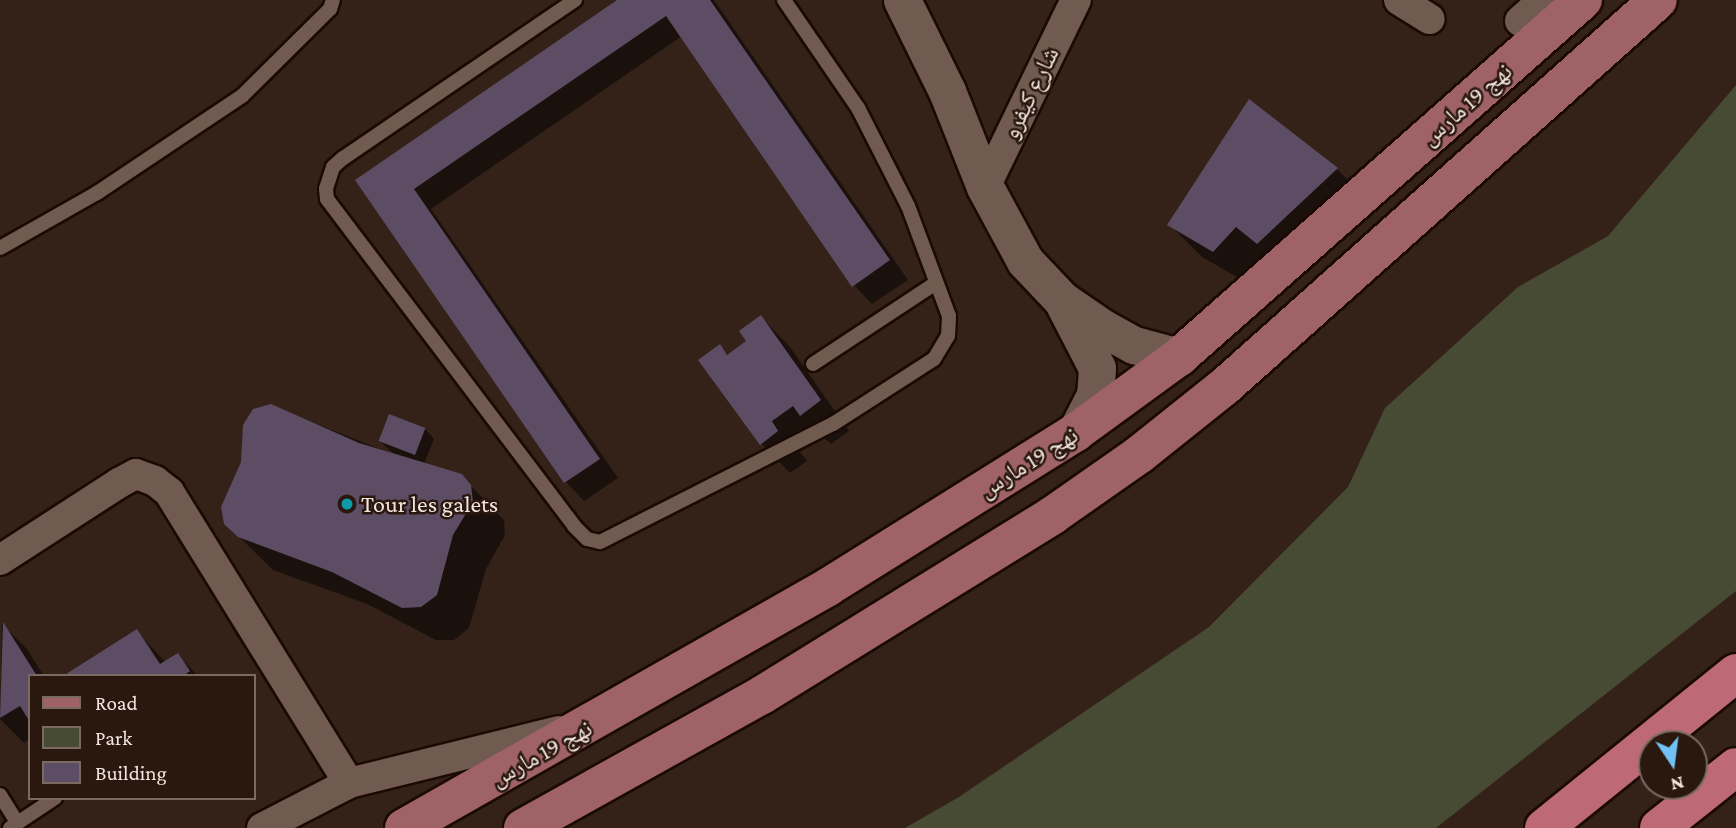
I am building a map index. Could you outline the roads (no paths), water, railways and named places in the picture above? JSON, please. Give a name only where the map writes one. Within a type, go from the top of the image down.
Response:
[{"type":"highway","points":[[1544,828],[1736,673]]},
{"type":"highway","points":[[1659,828],[1736,767]]},
{"type":"main road","name":"نهج 19 مارس","points":[[404,828],[600,720],[828,587],[1076,432],[1179,357],[1583,0]]},
{"type":"main road","name":"نهج 19 مارس","points":[[523,828],[762,695],[1053,515],[1140,454],[1224,387],[1658,0]]},
{"type":"street","points":[[902,0],[947,90],[985,187],[1025,261],[1062,300],[1133,345],[1179,357]]},
{"type":"street","name":"شارع كيفرو","points":[[985,187],[1076,0]]},
{"type":"street","points":[[1399,0],[1430,19]]},
{"type":"street","points":[[1520,21],[1543,0]]},
{"type":"street","points":[[1062,300],[1097,368],[1095,395],[1076,432]]},
{"type":"street","points":[[0,560],[136,474],[155,481],[169,492],[349,783]]},
{"type":"street","points":[[262,828],[349,783],[600,720]]},
{"type":"lane","points":[[0,248],[97,193],[242,96],[330,9],[333,0]]},
{"type":"lane","points":[[575,0],[343,159],[333,167],[326,189],[327,199],[587,540],[600,542],[618,536],[833,424],[918,372],[943,349],[948,336],[950,316],[908,206],[858,108],[784,0]]},
{"type":"lane","points":[[813,364],[936,283]]},
{"type":"lane","points":[[0,795],[13,825],[52,800]]},
{"type":"place","name":"Tour les galets","points":[[347,504]]}]
